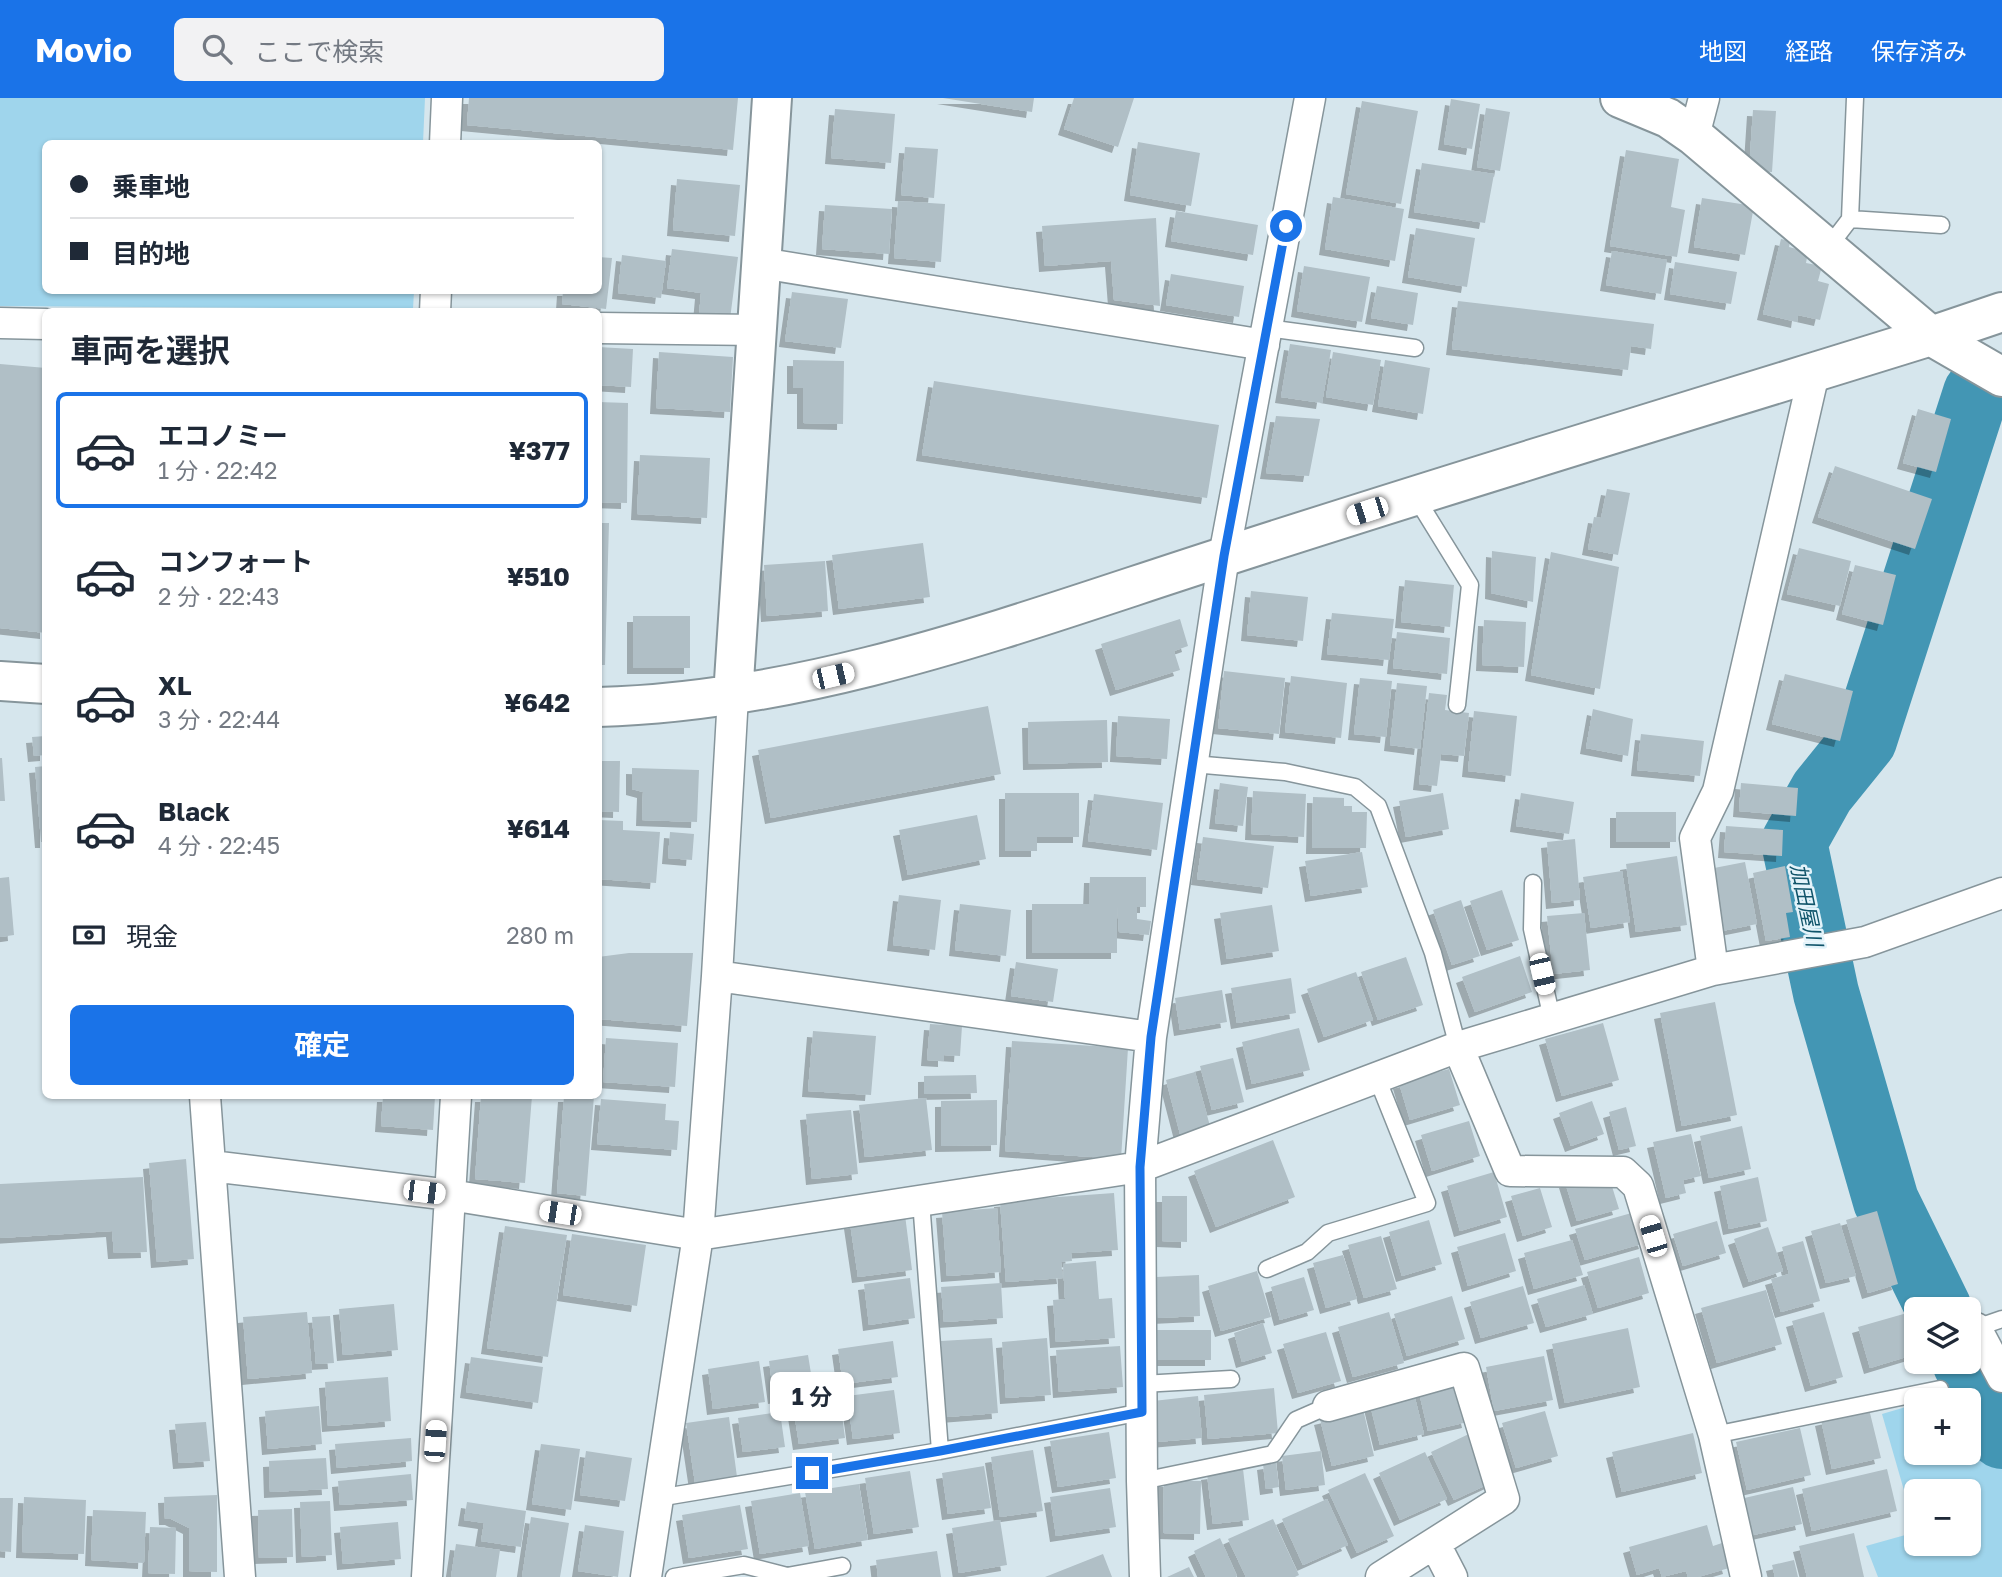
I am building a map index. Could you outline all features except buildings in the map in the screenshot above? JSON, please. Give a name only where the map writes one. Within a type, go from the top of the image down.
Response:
[{"type":"street","points":[[445,140],[447,98]]},
{"type":"street","points":[[646,1577],[698,1235],[717,976],[772,98]]},
{"type":"street","points":[[1145,1577],[1140,1167],[1151,1037],[1224,556],[1310,98]]},
{"type":"street","points":[[1620,98],[1668,118],[1694,136],[1931,336],[2002,377]]},
{"type":"street","points":[[1694,136],[1704,98]]},
{"type":"street","points":[[761,263],[1266,337]]},
{"type":"street","points":[[602,707],[644,706],[733,696],[808,682],[976,638],[1224,556],[2002,312]]},
{"type":"street","points":[[0,323],[42,324]]},
{"type":"street","points":[[602,328],[757,330]]},
{"type":"street","points":[[1713,970],[1695,838],[1718,791],[1814,373]]},
{"type":"street","points":[[0,681],[42,684]]},
{"type":"street","points":[[211,1166],[450,1195],[698,1235],[1140,1167],[1458,1047],[1713,970],[1865,942],[2002,894]]},
{"type":"street","points":[[717,976],[1151,1037]]},
{"type":"street","points":[[1458,1047],[1510,1171],[1623,1172],[1638,1186],[1714,1435],[1746,1577]]},
{"type":"street","points":[[205,1099],[240,1577]]},
{"type":"street","points":[[427,1577],[456,1099]]},
{"type":"street","points":[[1989,1324],[2002,1377]]},
{"type":"street","points":[[1328,1406],[1464,1368],[1504,1499],[1381,1577]]},
{"type":"street","points":[[1435,1544],[1452,1577]]},
{"type":"lane","points":[[1827,248],[1850,219],[1855,98]]},
{"type":"lane","points":[[1850,219],[1941,225]]},
{"type":"lane","points":[[1266,337],[1415,348]]},
{"type":"lane","points":[[1415,496],[1469,585],[1457,705]]},
{"type":"lane","points":[[1193,764],[1285,772],[1355,787],[1378,806],[1433,953],[1458,1047]]},
{"type":"lane","points":[[1533,883],[1532,929],[1552,1019]]},
{"type":"lane","points":[[1267,1269],[1307,1252],[1328,1233],[1427,1203],[1377,1078]]},
{"type":"lane","points":[[921,1201],[940,1451]]},
{"type":"lane","points":[[658,1498],[940,1451],[1142,1398],[1231,1379]]},
{"type":"lane","points":[[1714,1435],[1904,1396]]},
{"type":"lane","points":[[1142,1480],[1273,1454],[1296,1420],[1328,1406]]},
{"type":"lane","points":[[674,1577],[744,1565],[787,1576],[842,1566]]},
{"type":"shaded area","points":[[0,98],[425,98],[423,140],[42,140],[42,294],[414,294],[413,308],[0,306]]},
{"type":"shaded area","points":[[1904,1408],[1904,1465],[1981,1465],[1981,1425],[2002,1467],[2002,1577],[1878,1577],[1866,1546],[1904,1535],[1904,1556],[1981,1556],[1981,1479],[1904,1479],[1904,1490],[1882,1414]]},
{"type":"waterway","name":"加田屋川","points":[[1933,1297],[1886,1201],[1826,993],[1794,842],[1822,792],[1864,740],[1976,393]]},
{"type":"waterway","name":"加田屋川","points":[[1971,1374],[2002,1436]]},
{"type":"route","points":[[812,1473],[1142,1412],[1140,1167],[1151,1037],[1224,556],[1286,226]]}]
